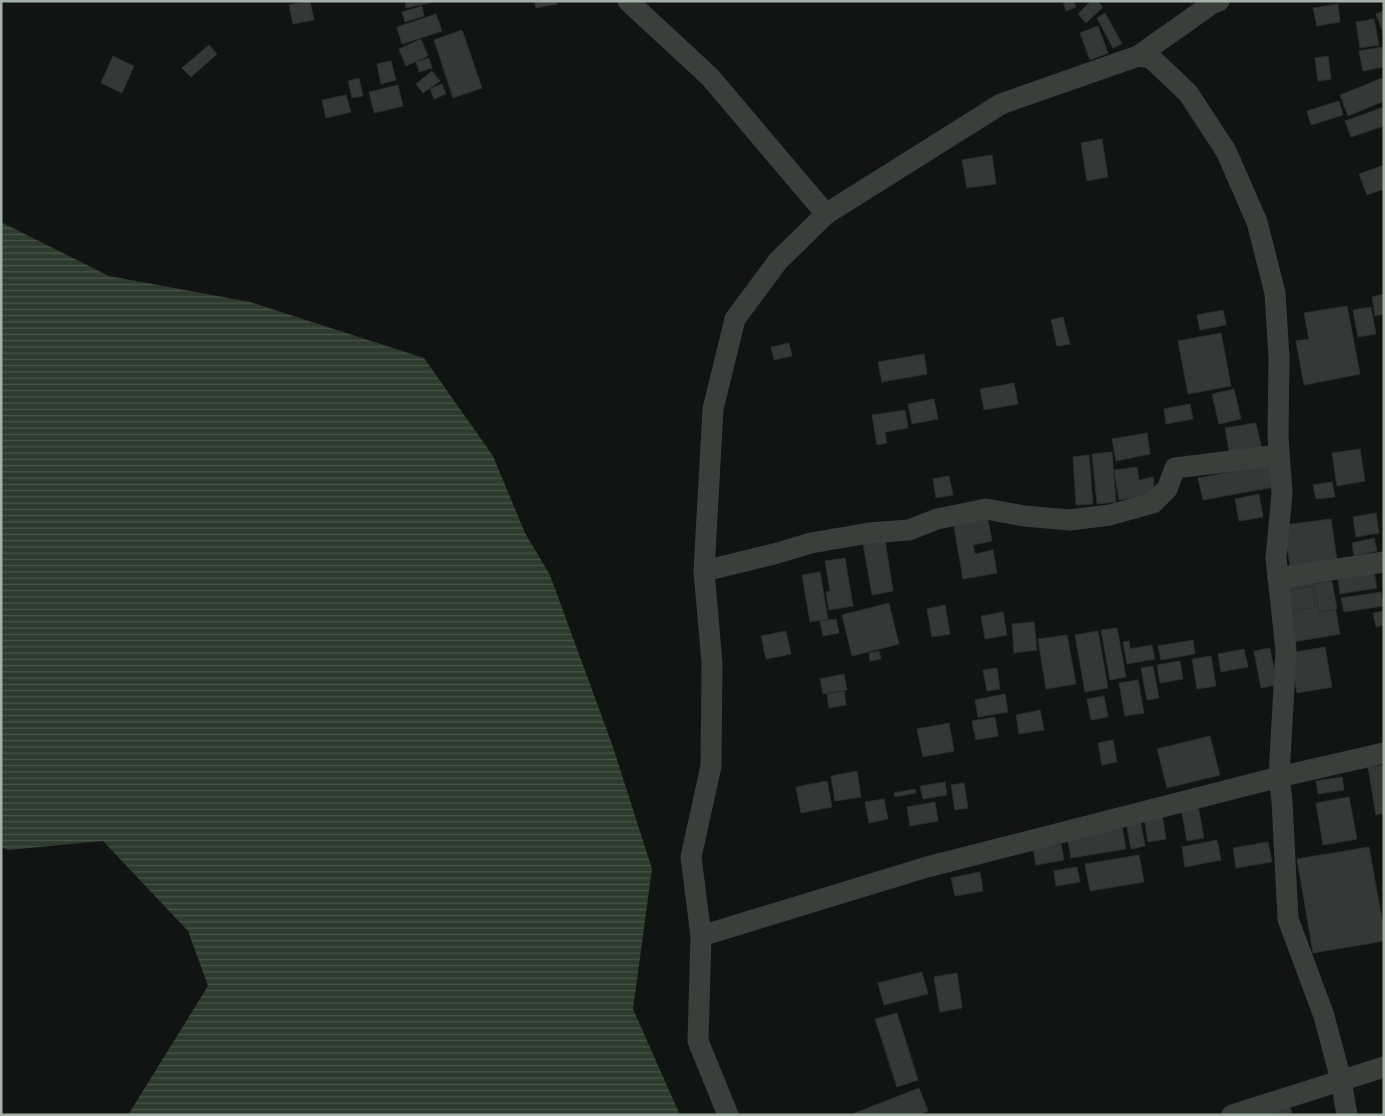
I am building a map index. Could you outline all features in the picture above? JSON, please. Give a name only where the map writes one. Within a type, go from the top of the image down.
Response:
[{"type":"street","points":[[628,1],[710,77],[826,214]]},
{"type":"street","points":[[728,1115],[698,1041],[701,936],[691,857],[711,766],[712,663],[704,571],[713,409],[735,319],[778,261],[826,214],[1001,104],[1138,56],[1213,3],[1219,1]]},
{"type":"street","points":[[1138,56],[1151,58],[1188,93],[1226,151],[1257,222],[1275,293],[1279,358],[1278,436],[1282,494],[1276,558],[1286,650],[1279,777],[1288,919],[1324,1016],[1341,1080],[1347,1115]]},
{"type":"street","points":[[704,571],[811,543],[869,533],[909,530],[937,519],[986,509],[1024,516],[1070,520],[1110,516],[1153,504],[1168,488],[1175,468],[1279,455]]},
{"type":"street","points":[[1278,578],[1384,562]]},
{"type":"street","points":[[701,936],[927,867],[1279,777],[1384,753]]},
{"type":"street","points":[[1232,1115],[1384,1067]]},
{"type":"shaded area","points":[[1,222],[109,276],[250,302],[424,358],[493,456],[525,533],[550,575],[613,747],[652,869],[633,1009],[680,1115],[128,1115],[208,986],[188,931],[103,841],[8,850],[1,847]]},
{"type":"building","points":[[310,1],[314,20],[293,24],[289,5]]},
{"type":"building","points":[[405,1],[433,1],[433,2],[406,8]]},
{"type":"building","points":[[534,1],[556,1],[557,4],[536,8]]},
{"type":"building","points":[[1063,1],[1074,1],[1076,7],[1066,11]]},
{"type":"building","points":[[1091,1],[1097,1],[1103,7],[1086,23],[1078,14]]},
{"type":"building","points":[[1338,4],[1340,22],[1317,26],[1313,8]]},
{"type":"building","points":[[422,6],[424,16],[405,22],[402,12]]},
{"type":"building","points":[[1384,11],[1384,35],[1376,14]]},
{"type":"building","points":[[1105,13],[1122,44],[1113,48],[1097,18]]},
{"type":"building","points":[[436,14],[442,31],[402,44],[397,27]]},
{"type":"building","points":[[1374,19],[1379,45],[1360,48],[1356,22]]},
{"type":"building","points":[[1098,26],[1108,53],[1090,60],[1080,33]]},
{"type":"building","points":[[462,30],[482,88],[453,98],[434,40]]},
{"type":"building","points":[[421,39],[428,56],[406,66],[399,49]]},
{"type":"building","points":[[209,45],[217,54],[191,77],[182,68]]},
{"type":"building","points":[[1382,47],[1384,67],[1363,71],[1359,51]]},
{"type":"building","points":[[113,56],[134,66],[122,93],[101,83]]},
{"type":"building","points":[[1328,56],[1331,79],[1318,81],[1315,58]]},
{"type":"building","points":[[429,58],[432,68],[419,72],[416,62]]},
{"type":"building","points":[[391,61],[396,80],[381,84],[377,64]]},
{"type":"building","points":[[432,71],[440,81],[423,93],[416,84]]},
{"type":"building","points":[[359,78],[363,96],[352,98],[348,81]]},
{"type":"building","points":[[1382,78],[1384,82],[1384,101],[1348,116],[1340,95]]},
{"type":"building","points":[[442,84],[446,94],[434,99],[430,89]]},
{"type":"building","points":[[398,85],[403,106],[374,113],[369,92]]},
{"type":"building","points":[[346,95],[351,112],[326,118],[322,100]]},
{"type":"building","points":[[1339,101],[1343,115],[1311,125],[1307,111]]},
{"type":"building","points":[[1384,107],[1384,126],[1351,137],[1345,121]]},
{"type":"building","points":[[1102,139],[1108,177],[1087,181],[1081,143]]},
{"type":"building","points":[[992,155],[996,184],[967,188],[962,160]]},
{"type":"building","points":[[1384,165],[1384,189],[1367,195],[1359,174]]},
{"type":"building","points":[[1384,294],[1384,314],[1375,316],[1372,297]]},
{"type":"building","points":[[1347,306],[1360,374],[1304,385],[1296,341],[1309,339],[1304,313]]},
{"type":"building","points":[[1371,307],[1376,334],[1358,337],[1353,310]]},
{"type":"building","points":[[1223,310],[1226,325],[1200,330],[1197,315]]},
{"type":"building","points":[[1063,317],[1070,344],[1057,346],[1051,320]]},
{"type":"building","points":[[1221,333],[1231,386],[1188,394],[1178,341]]},
{"type":"building","points":[[789,343],[792,356],[774,360],[771,347]]},
{"type":"building","points":[[924,354],[927,374],[882,382],[878,362]]},
{"type":"building","points":[[1014,383],[1018,404],[984,410],[980,389]]},
{"type":"building","points":[[1234,389],[1241,419],[1219,424],[1212,394]]},
{"type":"building","points":[[934,399],[938,419],[912,424],[908,404]]},
{"type":"building","points":[[1190,404],[1193,419],[1166,424],[1164,409]]},
{"type":"building","points":[[905,410],[908,428],[885,432],[887,443],[877,445],[872,415]]},
{"type":"building","points":[[1256,423],[1262,450],[1230,456],[1225,428]]},
{"type":"building","points":[[1147,433],[1150,454],[1116,461],[1112,439]]},
{"type":"building","points":[[1360,449],[1365,481],[1337,486],[1332,453]]},
{"type":"building","points":[[1112,452],[1116,502],[1097,504],[1092,454]]},
{"type":"building","points":[[1089,455],[1093,504],[1076,505],[1073,457]]},
{"type":"building","points":[[1270,464],[1274,487],[1203,500],[1198,478]]},
{"type":"building","points":[[1137,467],[1139,480],[1153,477],[1155,495],[1119,500],[1114,470]]},
{"type":"building","points":[[949,476],[953,495],[936,498],[933,479]]},
{"type":"building","points":[[1332,482],[1335,497],[1316,499],[1313,485]]},
{"type":"building","points":[[1259,494],[1263,517],[1239,521],[1235,499]]},
{"type":"building","points":[[1376,513],[1379,533],[1356,537],[1353,517]]},
{"type":"building","points":[[987,515],[992,541],[973,545],[975,554],[993,550],[997,573],[963,579],[953,521]]},
{"type":"building","points":[[1331,519],[1337,560],[1290,566],[1284,525]]},
{"type":"building","points":[[1374,538],[1377,551],[1354,556],[1352,543]]},
{"type":"building","points":[[885,540],[893,591],[872,595],[863,543]]},
{"type":"building","points":[[845,558],[853,606],[829,610],[826,592],[830,591],[825,561]]},
{"type":"building","points":[[820,572],[828,619],[810,622],[802,575]]},
{"type":"building","points":[[1374,572],[1377,588],[1340,594],[1338,578]]},
{"type":"building","points":[[1330,578],[1340,634],[1293,642],[1283,587]]},
{"type":"building","points":[[1332,581],[1337,609],[1319,612],[1314,584]]},
{"type":"building","points":[[1312,586],[1315,607],[1286,612],[1282,591]]},
{"type":"building","points":[[1381,592],[1383,606],[1344,612],[1341,598]]},
{"type":"building","points":[[889,603],[899,644],[852,656],[842,615]]},
{"type":"building","points":[[945,605],[950,634],[932,637],[927,609]]},
{"type":"building","points":[[1384,611],[1384,625],[1376,627],[1373,613]]},
{"type":"building","points":[[1003,612],[1007,635],[985,639],[981,616]]},
{"type":"building","points":[[836,619],[839,633],[823,636],[820,621]]},
{"type":"building","points":[[1034,622],[1037,650],[1014,653],[1012,624]]},
{"type":"building","points":[[1117,628],[1126,677],[1110,680],[1101,630]]},
{"type":"building","points":[[786,631],[791,654],[766,659],[761,636]]},
{"type":"building","points":[[1098,631],[1108,688],[1085,692],[1075,635]]},
{"type":"building","points":[[1067,635],[1076,684],[1046,689],[1038,639]]},
{"type":"building","points":[[1193,640],[1195,654],[1161,660],[1158,646]]},
{"type":"building","points":[[1129,641],[1130,649],[1152,645],[1155,659],[1127,664],[1123,642]]},
{"type":"building","points":[[1325,647],[1332,687],[1297,693],[1290,653]]},
{"type":"building","points":[[1270,648],[1277,685],[1261,688],[1254,651]]},
{"type":"building","points":[[1244,649],[1248,667],[1221,672],[1218,654]]},
{"type":"building","points":[[879,651],[881,659],[870,661],[869,653]]},
{"type":"building","points":[[1211,656],[1216,686],[1197,689],[1192,659]]},
{"type":"building","points":[[1180,661],[1183,679],[1160,683],[1157,665]]},
{"type":"building","points":[[1153,666],[1159,698],[1147,700],[1141,668]]},
{"type":"building","points":[[997,668],[1000,689],[987,691],[983,670]]},
{"type":"building","points":[[844,674],[847,690],[823,694],[820,679]]},
{"type":"building","points":[[1138,680],[1144,713],[1125,716],[1119,683]]},
{"type":"building","points":[[844,691],[846,705],[829,708],[827,694]]},
{"type":"building","points":[[1005,694],[1008,712],[978,717],[975,700]]},
{"type":"building","points":[[1104,696],[1108,717],[1091,720],[1087,699]]},
{"type":"building","points":[[1040,710],[1044,730],[1019,734],[1016,715]]},
{"type":"building","points":[[995,717],[998,736],[976,740],[972,721]]},
{"type":"building","points":[[949,723],[954,751],[923,757],[917,729]]},
{"type":"building","points":[[1210,736],[1220,775],[1167,788],[1157,749]]},
{"type":"building","points":[[1113,740],[1117,762],[1102,765],[1098,743]]},
{"type":"building","points":[[1384,765],[1384,813],[1376,815],[1368,767]]},
{"type":"building","points":[[857,771],[861,797],[835,801],[831,776]]},
{"type":"building","points":[[1342,777],[1344,790],[1318,794],[1316,781]]},
{"type":"building","points":[[827,781],[832,807],[801,813],[796,787]]},
{"type":"building","points":[[945,782],[947,795],[923,799],[920,786]]},
{"type":"building","points":[[964,783],[968,808],[955,810],[951,785]]},
{"type":"building","points":[[915,789],[916,793],[895,797],[894,793]]},
{"type":"building","points":[[1349,797],[1357,839],[1323,845],[1316,803]]},
{"type":"building","points":[[884,799],[888,819],[869,823],[865,802]]},
{"type":"building","points":[[935,802],[938,821],[910,826],[907,807]]},
{"type":"building","points":[[1198,805],[1204,838],[1187,841],[1181,808]]},
{"type":"building","points":[[1162,813],[1166,839],[1148,842],[1144,817]]},
{"type":"building","points":[[1140,819],[1145,846],[1131,849],[1126,822]]},
{"type":"building","points":[[1122,826],[1126,849],[1071,858],[1067,836]]},
{"type":"building","points":[[1217,840],[1221,860],[1185,867],[1182,847]]},
{"type":"building","points":[[1268,842],[1272,862],[1236,868],[1233,848]]},
{"type":"building","points":[[1061,844],[1064,860],[1036,865],[1033,849]]},
{"type":"building","points":[[1369,847],[1384,930],[1384,941],[1313,953],[1297,859]]},
{"type":"building","points":[[1139,855],[1144,882],[1090,891],[1085,864]]},
{"type":"building","points":[[1077,867],[1080,882],[1056,886],[1054,871]]},
{"type":"building","points":[[980,872],[983,891],[955,896],[951,878]]},
{"type":"building","points":[[922,972],[928,994],[884,1005],[878,983]]},
{"type":"building","points":[[957,973],[962,1008],[940,1012],[934,977]]},
{"type":"building","points":[[897,1013],[918,1080],[897,1087],[875,1019]]},
{"type":"building","points":[[919,1088],[928,1111],[918,1115],[850,1115]]},
{"type":"building","points":[[1290,1105],[1292,1115],[1272,1115],[1271,1109]]}]
